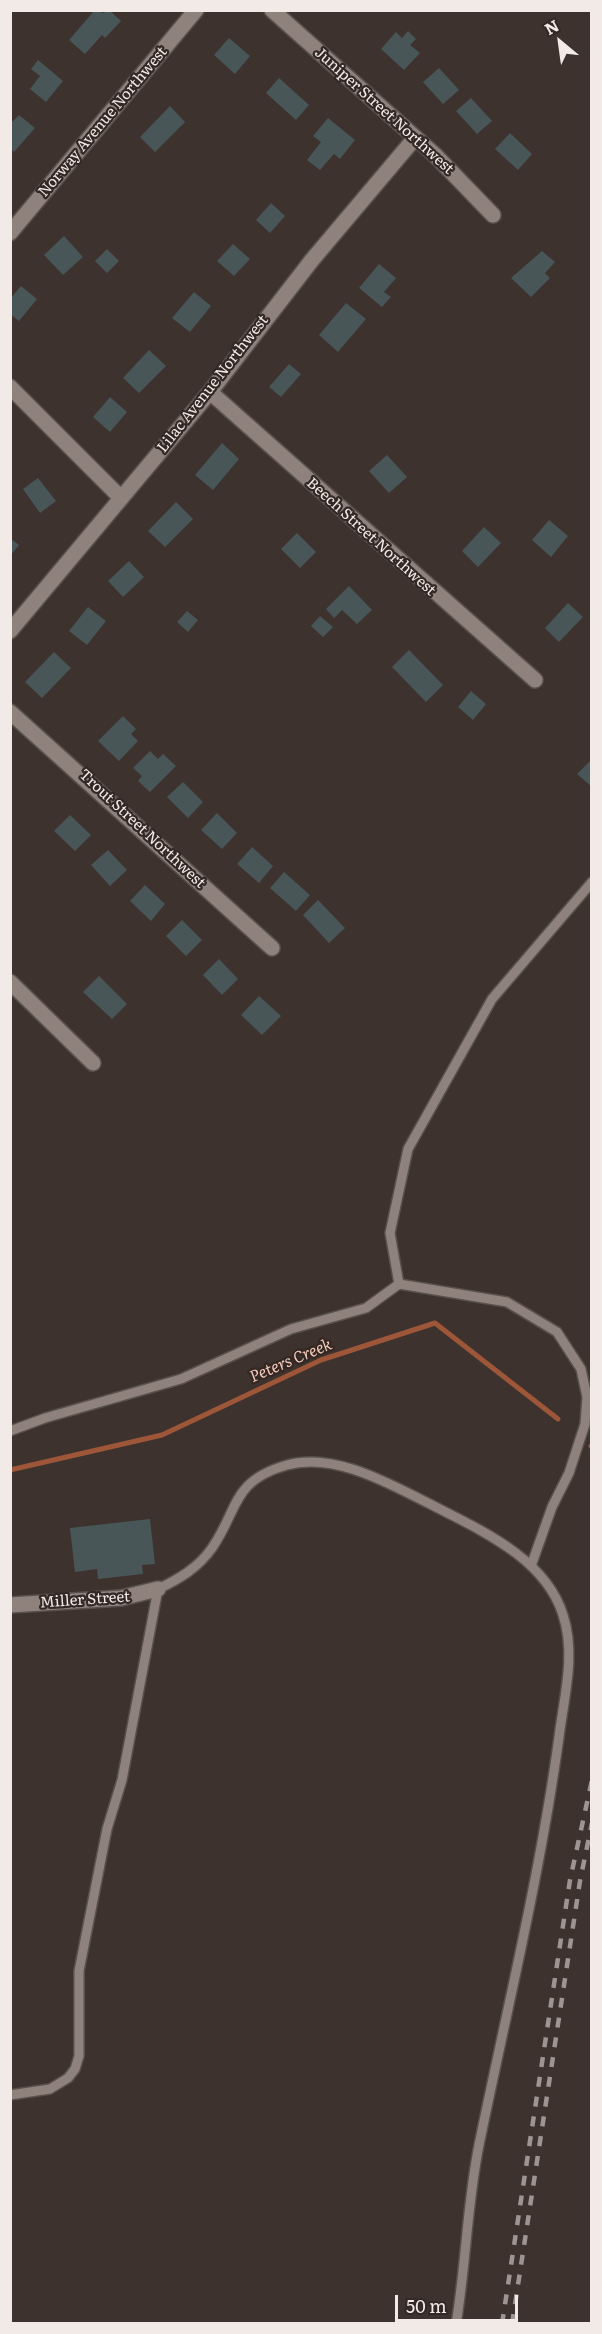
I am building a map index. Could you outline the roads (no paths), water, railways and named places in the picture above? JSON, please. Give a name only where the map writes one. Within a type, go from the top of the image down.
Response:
[{"type":"street","name":"Norway Avenue Northwest","points":[[10,233],[196,10]]},
{"type":"street","name":"Juniper Street Northwest","points":[[272,10],[415,138],[493,215]]},
{"type":"street","name":"Lilac Avenue Northwest","points":[[10,631],[210,392],[312,260],[415,138]]},
{"type":"street","points":[[10,387],[120,498]]},
{"type":"street","name":"Beech Street Northwest","points":[[210,392],[535,680]]},
{"type":"street","name":"Trout Street Northwest","points":[[10,712],[272,948]]},
{"type":"street","points":[[10,982],[93,1063]]},
{"type":"street","name":"Miller Street","points":[[10,1605],[121,1598],[158,1589]]},
{"type":"lane","points":[[399,1284],[390,1233],[408,1149],[492,999],[591,882]]},
{"type":"lane","points":[[10,1431],[45,1418],[181,1379],[291,1329],[366,1308],[399,1284],[507,1302],[557,1332],[581,1369],[587,1396],[587,1411],[569,1473],[552,1507],[531,1566]]},
{"type":"lane","points":[[10,2095],[50,2089],[68,2078],[75,2069],[79,2056],[79,1971],[107,1829],[122,1780],[158,1589],[179,1580],[211,1550],[241,1493],[252,1481],[291,1464],[315,1462],[351,1470],[386,1482],[471,1525],[501,1543],[531,1566],[544,1580],[562,1613],[568,1633],[569,1662],[539,1867],[478,2149],[456,2324]]},
{"type":"waterway","name":"Peters Creek","points":[[10,1470],[162,1435],[321,1360],[435,1323],[558,1419]]},
{"type":"railway","points":[[502,2324],[570,1880],[592,1780]]},
{"type":"railway","points":[[512,2324],[580,1881],[592,1823]]}]
